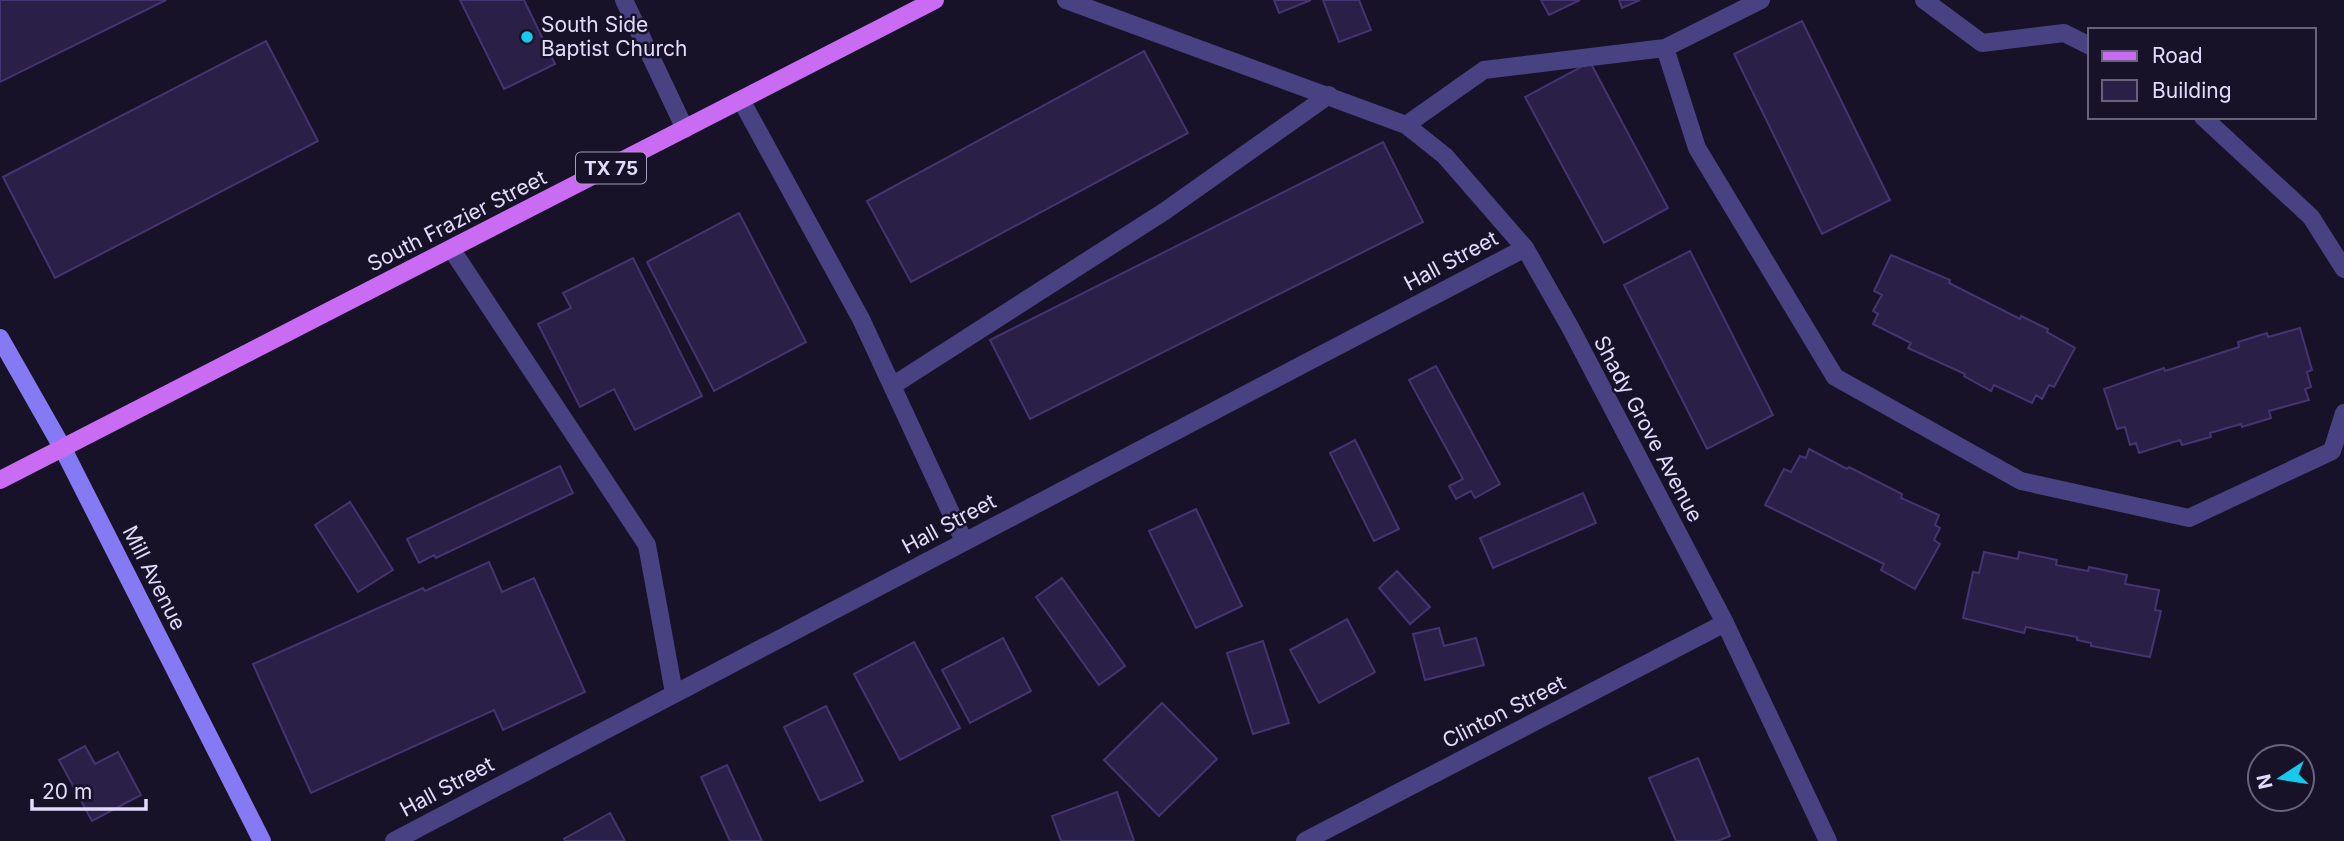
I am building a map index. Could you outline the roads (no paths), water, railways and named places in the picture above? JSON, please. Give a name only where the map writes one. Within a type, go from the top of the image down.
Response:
[{"type":"main road","name":"South Frazier Street","points":[[0,480],[935,0]]},
{"type":"street","points":[[624,0],[685,129]]},
{"type":"street","name":"Shady Grove Avenue","points":[[1066,0],[1406,125],[1446,156],[1525,248],[1570,327],[1725,623],[1828,841]]},
{"type":"street","points":[[1406,125],[1484,70],[1665,48],[1761,0]]},
{"type":"street","points":[[1924,0],[1982,43],[2064,33],[2088,45]]},
{"type":"street","points":[[1665,48],[1697,148],[1835,377],[2021,481],[2189,518],[2332,451],[2344,413]]},
{"type":"street","points":[[892,386],[1165,211],[1329,95]]},
{"type":"street","points":[[741,100],[861,319],[964,541]]},
{"type":"street","points":[[2205,119],[2311,218],[2344,269]]},
{"type":"street","name":"Hall Street","points":[[394,841],[1525,248]]},
{"type":"street","points":[[452,250],[647,545],[674,693]]},
{"type":"street","name":"Mill Avenue","points":[[0,338],[62,447],[262,841]]},
{"type":"street","name":"Clinton Street","points":[[1304,841],[1725,623]]},
{"type":"place","name":"South Side Baptist Church","points":[[527,37]]}]
